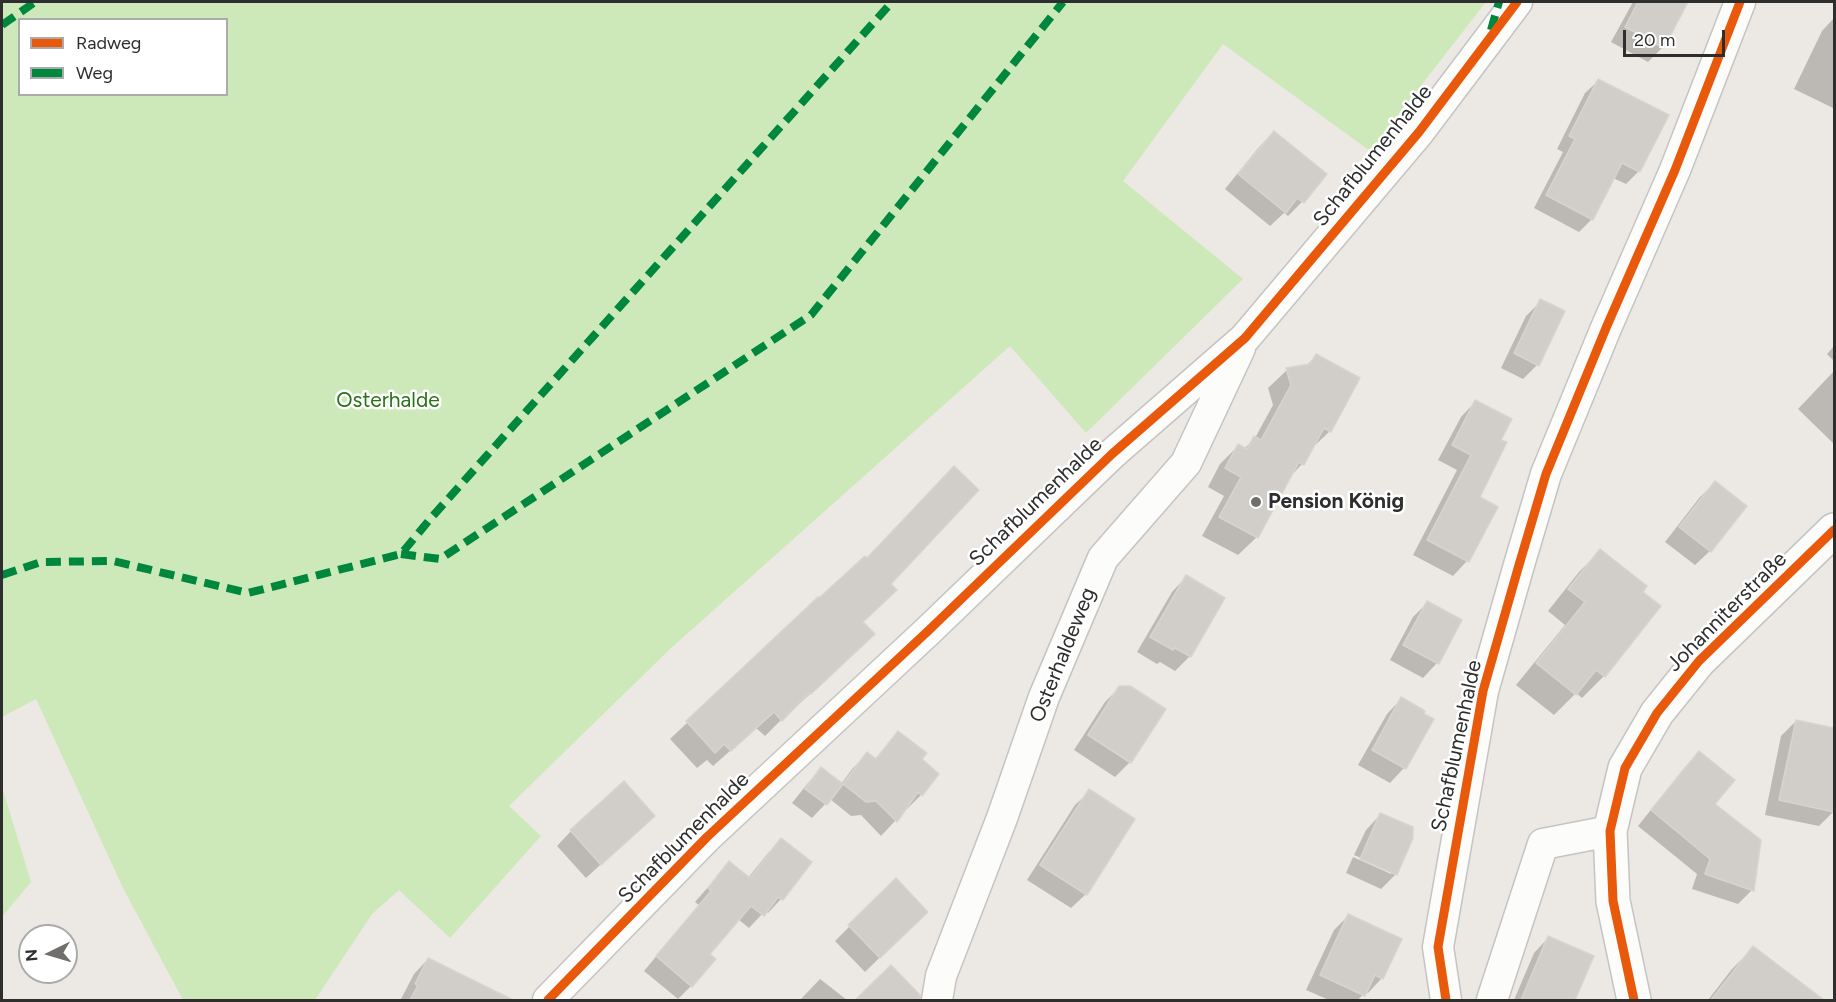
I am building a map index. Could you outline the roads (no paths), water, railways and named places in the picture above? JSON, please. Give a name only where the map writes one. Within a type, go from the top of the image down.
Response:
[{"type":"street","name":"Schafblumenhalde","points":[[548,1000],[707,837],[936,623],[1112,454],[1245,338],[1419,132],[1517,2]]},
{"type":"street","name":"Schafblumenhalde","points":[[1446,1000],[1438,947],[1457,834],[1483,691],[1522,554],[1546,474],[1675,170],[1740,2]]},
{"type":"street","name":"Osterhaldeweg","points":[[937,1000],[942,976],[1002,818],[1044,697],[1103,558],[1186,463],[1245,338]]},
{"type":"street","name":"Johanniterstraße","points":[[1634,1000],[1613,901],[1610,831],[1625,768],[1657,713],[1699,661],[1834,530]]},
{"type":"street","points":[[1492,1000],[1543,844],[1610,831]]},
{"type":"place","name":"Pension König","points":[[1256,502]]},
{"type":"park label","name":"Osterhalde","points":[[388,401]]}]
